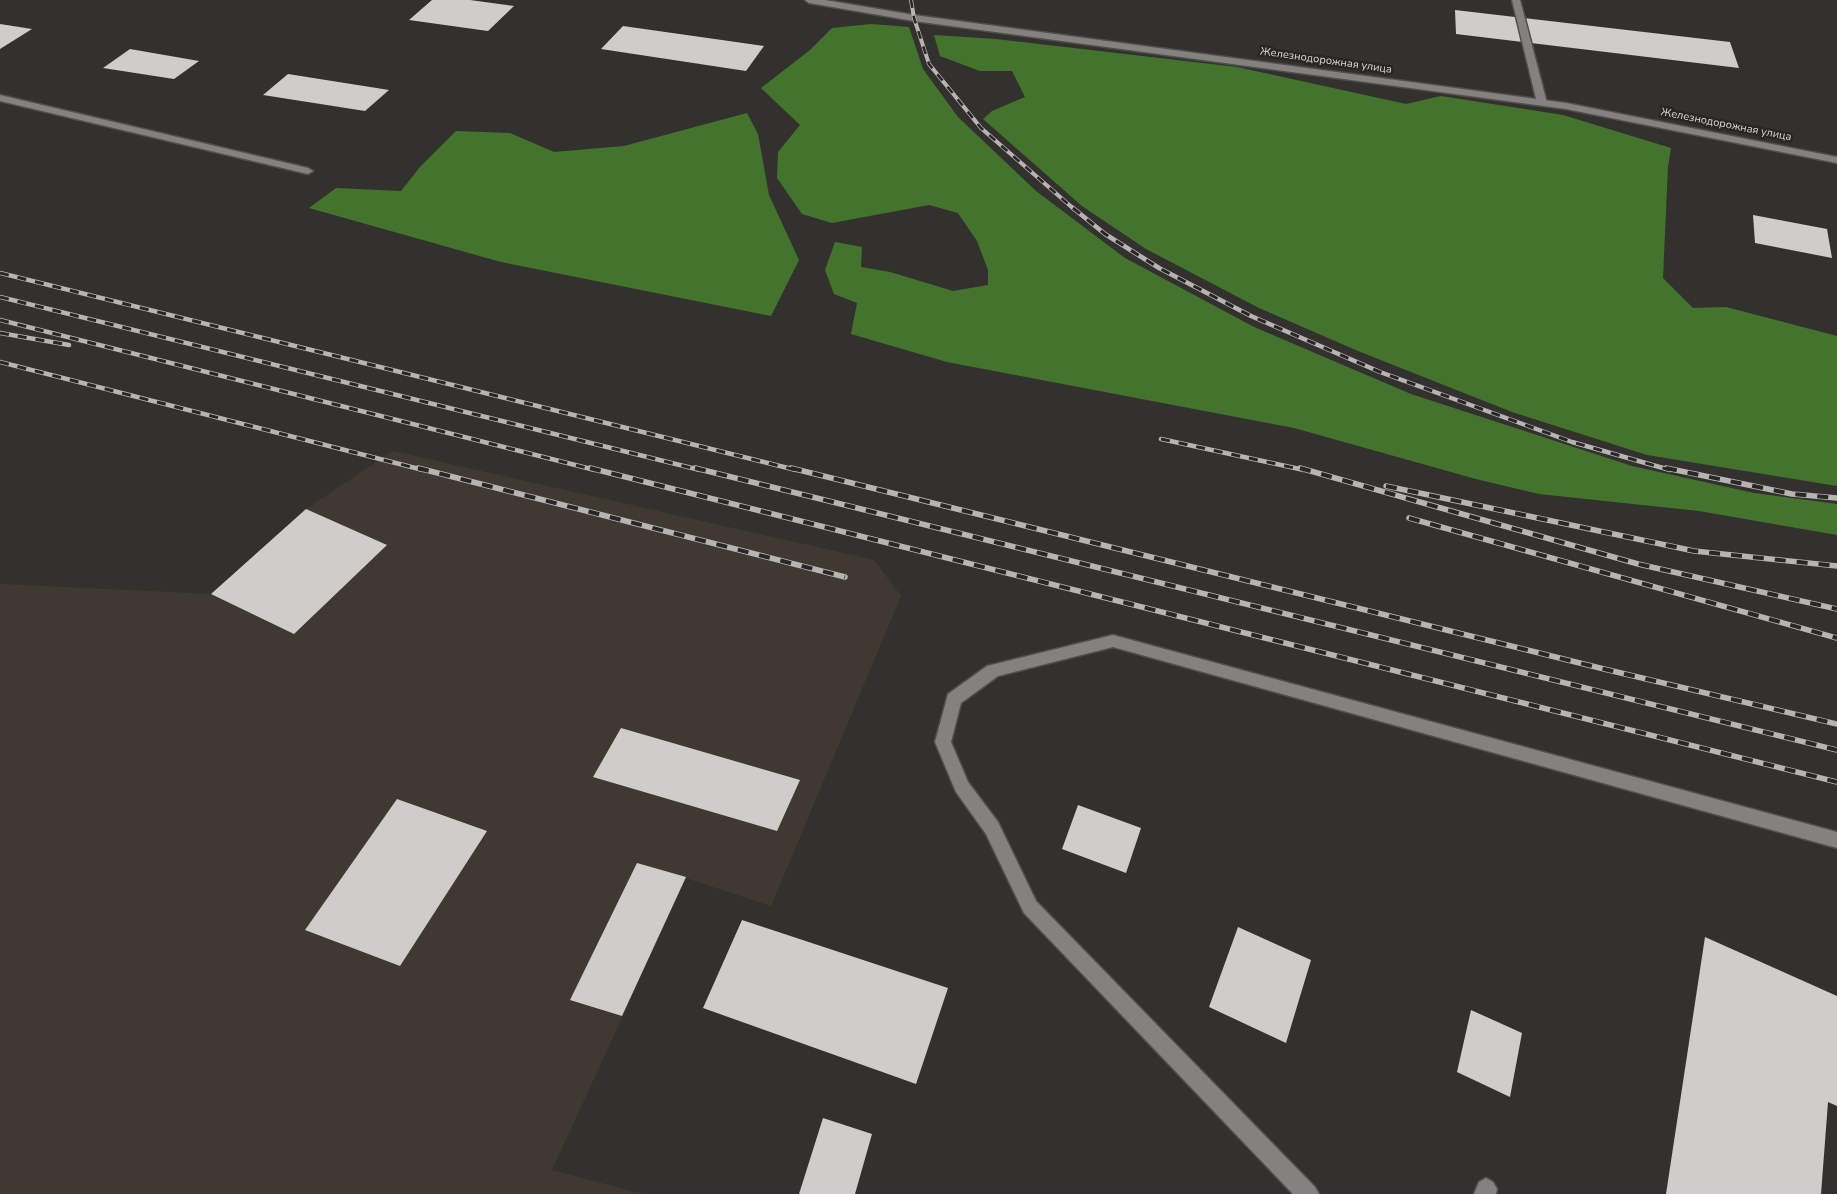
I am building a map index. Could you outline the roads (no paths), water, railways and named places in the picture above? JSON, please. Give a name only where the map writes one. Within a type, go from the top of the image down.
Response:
[{"type":"street","name":"Железнодорожная улица","points":[[809,0],[934,21],[1542,102],[1837,160]]},
{"type":"street","points":[[1516,0],[1542,102]]},
{"type":"street","points":[[0,98],[308,172]]},
{"type":"street","points":[[1308,1194],[1030,908],[992,828],[962,787],[943,742],[954,699],[993,671],[1113,641],[1837,840]]},
{"type":"railway","points":[[911,0],[914,18],[929,64],[981,128],[1075,210]]},
{"type":"railway","points":[[1073,208],[1105,234],[1159,268],[1251,316],[1380,372],[1572,442],[1670,470]]},
{"type":"railway","points":[[0,273],[796,470]]},
{"type":"railway","points":[[0,297],[700,470]]},
{"type":"railway","points":[[0,320],[595,470]]},
{"type":"railway","points":[[0,333],[69,345]]},
{"type":"railway","points":[[0,362],[423,470]]},
{"type":"railway","points":[[1161,439],[1304,470]]},
{"type":"railway","points":[[418,468],[845,577]]},
{"type":"railway","points":[[590,468],[1837,782]]},
{"type":"railway","points":[[695,468],[1837,750]]},
{"type":"railway","points":[[791,468],[1604,669],[1837,724]]},
{"type":"railway","points":[[1300,468],[1638,564],[1837,609]]},
{"type":"railway","points":[[1666,468],[1792,494],[1837,498]]},
{"type":"railway","points":[[1386,486],[1694,551],[1837,566]]},
{"type":"railway","points":[[1409,518],[1837,638]]}]
